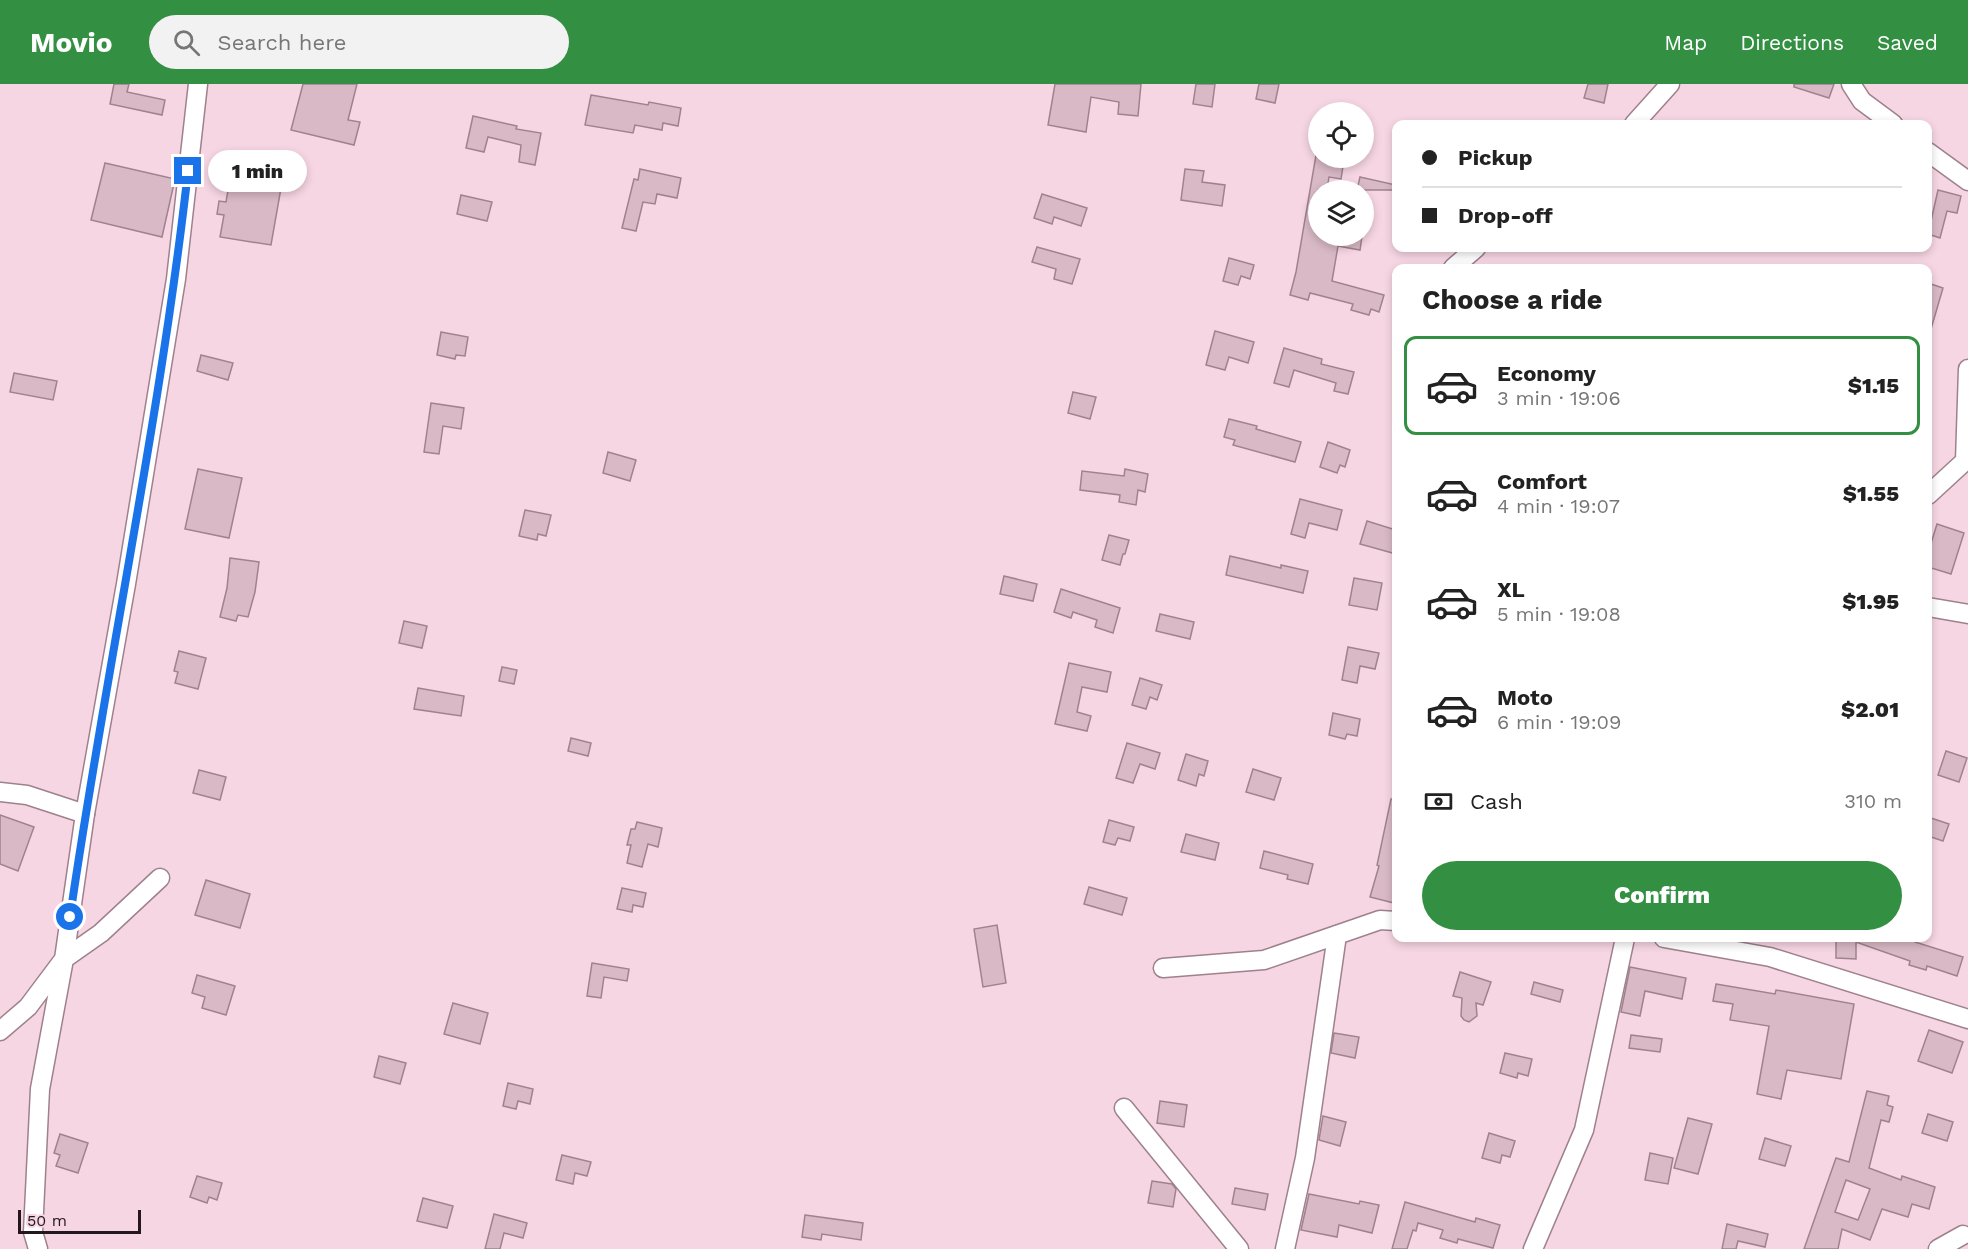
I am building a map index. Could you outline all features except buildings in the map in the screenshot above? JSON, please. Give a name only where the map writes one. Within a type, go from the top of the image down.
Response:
[{"type":"street","points":[[38,1249],[33,1232],[40,1089],[64,959],[85,814],[126,584],[174,291],[198,84]]},
{"type":"street","points":[[1638,120],[1670,84]]},
{"type":"street","points":[[1851,84],[1862,101],[1888,120]]},
{"type":"street","points":[[1932,155],[1968,181]]},
{"type":"street","points":[[1458,264],[1472,252]]},
{"type":"street","points":[[1932,491],[1965,460],[1968,369]]},
{"type":"street","points":[[1932,608],[1968,614]]},
{"type":"street","points":[[0,792],[27,795],[85,814]]},
{"type":"street","points":[[0,1030],[28,1007],[64,959],[101,933],[160,878]]},
{"type":"street","points":[[1163,968],[1264,960],[1380,920],[1392,921]]},
{"type":"street","points":[[1285,1249],[1305,1158],[1337,935]]},
{"type":"street","points":[[1533,1249],[1584,1130],[1624,942]]},
{"type":"street","points":[[1686,942],[1770,957],[1968,1019]]},
{"type":"street","points":[[1124,1108],[1239,1249]]},
{"type":"street","points":[[1938,1249],[1963,1235]]},
{"type":"route","points":[[70,917],[85,814],[126,584],[176,279],[188,171]]}]
